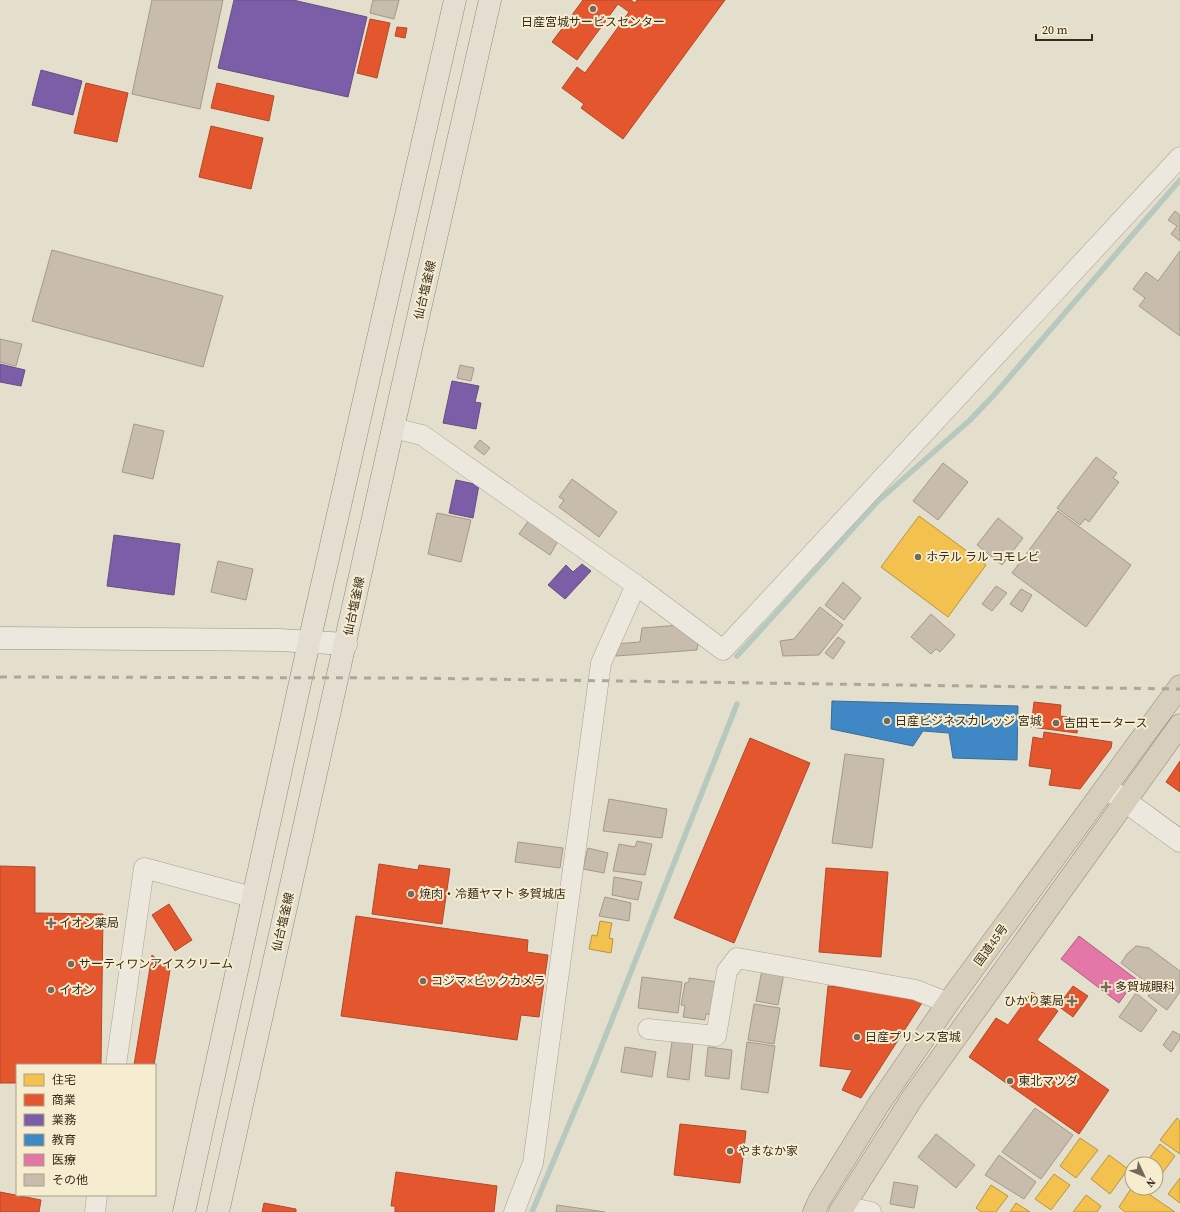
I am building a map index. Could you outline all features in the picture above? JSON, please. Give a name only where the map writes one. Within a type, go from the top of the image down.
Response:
[{"type":"highway","name":"国道45号","points":[[814,1212],[820,1199],[879,1104],[948,1003],[1180,686]]},
{"type":"highway","name":"国道45号","points":[[842,1209],[913,1097],[1180,725]]},
{"type":"main road","points":[[184,1212],[309,642],[455,0]]},
{"type":"main road","name":"仙台塩釜線","points":[[218,1212],[490,0]]},
{"type":"street","points":[[393,428],[422,435],[636,585],[723,650],[1180,157]]},
{"type":"street","points":[[514,1212],[533,1163],[601,663],[636,585]]},
{"type":"street","points":[[0,638],[263,640],[346,644]]},
{"type":"street","points":[[1106,787],[1180,841]]},
{"type":"street","points":[[116,1064],[144,868],[252,897]]},
{"type":"street","points":[[648,1029],[716,1036],[727,971],[737,958],[916,990],[948,1003]]},
{"type":"street","points":[[95,1212],[97,1196]]},
{"type":"street","points":[[842,1209],[872,1212]]},
{"type":"building: 住宅","points":[[919,516],[986,565],[948,617],[881,567]]},
{"type":"building: 住宅","points":[[600,921],[612,923],[609,938],[613,939],[611,953],[589,949],[592,935],[597,936]]},
{"type":"building: 住宅","points":[[1177,1118],[1180,1121],[1180,1154],[1160,1140]]},
{"type":"building: 住宅","points":[[1080,1138],[1098,1150],[1076,1178],[1060,1166]]},
{"type":"building: 住宅","points":[[1160,1144],[1175,1156],[1164,1171],[1164,1156],[1151,1156]]},
{"type":"building: 住宅","points":[[1109,1155],[1124,1166],[1124,1175],[1110,1194],[1091,1179]]},
{"type":"building: 住宅","points":[[1054,1174],[1070,1185],[1051,1210],[1035,1199]]},
{"type":"building: 住宅","points":[[1180,1178],[1180,1203],[1168,1194]]},
{"type":"building: 住宅","points":[[991,1185],[1008,1196],[996,1212],[981,1212],[976,1208]]},
{"type":"building: 住宅","points":[[1086,1195],[1101,1206],[1097,1212],[1073,1212]]},
{"type":"building: 住宅","points":[[1126,1196],[1152,1196],[1175,1212],[1125,1212],[1119,1207]]},
{"type":"building: 住宅","points":[[1016,1203],[1030,1212],[1010,1212]]},
{"type":"building: 商業","points":[[583,0],[631,0],[635,3],[637,0],[725,0],[623,139],[581,108],[584,104],[562,88],[577,67],[585,73],[629,12],[618,4],[577,60],[552,42]]},
{"type":"building: 商業","points":[[370,19],[390,23],[377,78],[357,73]]},
{"type":"building: 商業","points":[[397,27],[407,28],[405,38],[395,36]]},
{"type":"building: 商業","points":[[86,83],[128,93],[117,142],[74,133]]},
{"type":"building: 商業","points":[[217,83],[274,96],[269,121],[211,108]]},
{"type":"building: 商業","points":[[211,126],[263,138],[251,189],[199,177]]},
{"type":"building: 商業","points":[[1034,702],[1061,705],[1060,716],[1079,718],[1077,733],[1031,727]]},
{"type":"building: 商業","points":[[1044,732],[1112,742],[1111,748],[1080,789],[1049,785],[1052,769],[1029,766],[1033,737],[1043,739]]},
{"type":"building: 商業","points":[[750,738],[810,763],[734,943],[674,918]]},
{"type":"building: 商業","points":[[1180,761],[1180,792],[1166,782]]},
{"type":"building: 商業","points":[[379,864],[418,870],[419,865],[450,869],[442,924],[372,914]]},
{"type":"building: 商業","name":"イオン","points":[[0,866],[35,867],[35,913],[103,914],[101,1064],[16,1064],[16,1083],[0,1083]]},
{"type":"building: 商業","points":[[826,868],[888,872],[881,957],[819,952]]},
{"type":"building: 商業","points":[[169,904],[192,940],[175,951],[152,915]]},
{"type":"building: 商業","points":[[356,916],[528,940],[527,952],[548,955],[539,1017],[521,1015],[517,1040],[341,1016]]},
{"type":"building: 商業","points":[[152,955],[170,970],[154,1064],[134,1064]]},
{"type":"building: 商業","points":[[828,986],[927,995],[861,1098],[842,1090],[852,1070],[820,1066]]},
{"type":"building: 商業","points":[[1073,986],[1088,996],[1073,1017],[1058,1006]]},
{"type":"building: 商業","points":[[1032,992],[1058,1011],[1037,1040],[1109,1090],[1079,1134],[969,1057],[996,1018],[1008,1025]]},
{"type":"building: 商業","points":[[680,1124],[746,1131],[740,1183],[674,1175]]},
{"type":"building: 商業","points":[[396,1172],[497,1186],[494,1212],[395,1212],[395,1206],[391,1206]]},
{"type":"building: 商業","points":[[0,1192],[41,1200],[39,1212],[0,1212]]},
{"type":"building: 商業","points":[[264,1203],[296,1209],[296,1212],[262,1212]]},
{"type":"building: 業務","points":[[234,0],[293,0],[367,17],[348,97],[218,68]]},
{"type":"building: 業務","points":[[41,70],[82,81],[73,115],[32,105]]},
{"type":"building: 業務","points":[[0,364],[25,370],[21,386],[0,382]]},
{"type":"building: 業務","points":[[452,381],[479,386],[475,402],[481,403],[476,429],[443,423]]},
{"type":"building: 業務","points":[[456,480],[479,485],[473,518],[449,513]]},
{"type":"building: 業務","points":[[114,535],[180,544],[174,595],[107,586]]},
{"type":"building: 業務","points":[[582,564],[591,571],[565,599],[548,585],[566,565],[573,572]]},
{"type":"building: 教育","points":[[832,701],[1018,706],[1017,760],[953,758],[949,733],[923,731],[913,746],[831,729]]},
{"type":"building: 医療","points":[[1079,936],[1136,979],[1119,1003],[1061,959]]},
{"type":"building: その他","points":[[152,0],[223,0],[200,109],[132,94]]},
{"type":"building: その他","points":[[373,0],[399,0],[394,19],[370,13]]},
{"type":"building: その他","points":[[1175,211],[1180,215],[1180,241],[1171,234],[1177,226],[1168,220]]},
{"type":"building: その他","points":[[52,250],[223,296],[203,367],[32,321]]},
{"type":"building: その他","points":[[1180,251],[1180,336],[1139,306],[1145,298],[1133,289],[1146,272],[1158,281]]},
{"type":"building: その他","points":[[0,339],[22,344],[16,366],[0,362]]},
{"type":"building: その他","points":[[460,365],[474,368],[471,381],[457,378]]},
{"type":"building: その他","points":[[134,424],[164,431],[153,479],[122,472]]},
{"type":"building: その他","points":[[480,440],[490,448],[484,455],[474,447]]},
{"type":"building: その他","points":[[1096,457],[1117,473],[1113,478],[1119,482],[1089,522],[1085,519],[1080,525],[1057,508]]},
{"type":"building: その他","points":[[943,463],[968,482],[938,520],[913,501]]},
{"type":"building: その他","points":[[572,479],[617,512],[599,537],[559,507],[564,500],[559,497]]},
{"type":"building: その他","points":[[1058,511],[1131,565],[1086,627],[1012,573]]},
{"type":"building: その他","points":[[437,513],[471,520],[461,562],[428,554]]},
{"type":"building: その他","points":[[998,518],[1023,538],[1002,565],[977,545]]},
{"type":"building: その他","points":[[529,520],[558,541],[550,555],[519,534]]},
{"type":"building: その他","points":[[218,561],[253,569],[246,600],[211,592]]},
{"type":"building: その他","points":[[843,582],[861,598],[844,620],[825,605]]},
{"type":"building: その他","points":[[996,586],[1007,593],[992,611],[982,604]]},
{"type":"building: その他","points":[[1021,589],[1032,595],[1022,612],[1010,604]]},
{"type":"building: その他","points":[[820,607],[843,625],[819,655],[783,656],[780,641],[794,639]]},
{"type":"building: その他","points":[[931,614],[955,635],[940,652],[936,649],[931,654],[911,637]]},
{"type":"building: その他","points":[[681,625],[699,639],[697,650],[616,656],[614,644],[640,642],[642,628]]},
{"type":"building: その他","points":[[838,637],[845,642],[833,659],[825,653]]},
{"type":"building: その他","points":[[845,754],[884,759],[872,848],[832,843]]},
{"type":"building: その他","points":[[609,799],[667,809],[662,838],[603,831]]},
{"type":"building: その他","points":[[637,841],[652,844],[645,875],[613,871],[619,844],[635,847]]},
{"type":"building: その他","points":[[518,842],[563,848],[560,868],[515,862]]},
{"type":"building: その他","points":[[588,848],[608,853],[604,873],[583,869]]},
{"type":"building: その他","points":[[614,877],[642,882],[638,900],[612,895]]},
{"type":"building: その他","points":[[605,897],[631,903],[629,921],[599,916]]},
{"type":"building: その他","points":[[1136,946],[1149,948],[1180,971],[1180,992],[1167,1010],[1148,996],[1154,988],[1121,963],[1127,954]]},
{"type":"building: その他","points":[[762,970],[784,973],[778,1005],[756,1001]]},
{"type":"building: その他","points":[[642,977],[682,982],[678,1013],[638,1008]]},
{"type":"building: その他","points":[[689,978],[718,982],[714,1015],[706,1014],[705,1020],[683,1017],[685,1006],[681,1005],[685,983],[689,982]]},
{"type":"building: その他","points":[[1136,993],[1157,1010],[1141,1032],[1119,1017]]},
{"type":"building: その他","points":[[754,1004],[780,1008],[774,1044],[748,1040]]},
{"type":"building: その他","points":[[1173,1031],[1180,1035],[1180,1039],[1171,1052],[1163,1045]]},
{"type":"building: その他","points":[[672,1041],[693,1043],[689,1080],[667,1077]]},
{"type":"building: その他","points":[[747,1042],[775,1046],[768,1093],[741,1089]]},
{"type":"building: その他","points":[[625,1047],[656,1052],[652,1077],[621,1072]]},
{"type":"building: その他","points":[[708,1047],[732,1050],[729,1079],[705,1076]]},
{"type":"building: その他","points":[[1035,1108],[1073,1135],[1041,1179],[1002,1152]]},
{"type":"building: その他","points":[[936,1134],[975,1165],[956,1188],[918,1157]]},
{"type":"building: その他","points":[[999,1155],[1036,1182],[1024,1199],[985,1175]]},
{"type":"building: その他","points":[[894,1182],[918,1186],[914,1208],[890,1204]]},
{"type":"building: その他","points":[[557,1205],[605,1212],[556,1212]]},
{"type":"waterway","points":[[737,656],[877,502],[970,420],[994,395],[1180,180]]},
{"type":"waterway","points":[[532,1212],[594,1065],[737,704]]},
{"type":"railway","points":[[0,677],[410,678],[1180,689]]},
{"type":"place","name":"日産宮城サービスセンター","points":[[593,9]]},
{"type":"place","name":"ホテル ラル コモレビ","points":[[918,557]]},
{"type":"place","name":"日産ビジネスカレッジ 宮城","points":[[887,721]]},
{"type":"place","name":"吉田モータース","points":[[1056,723]]},
{"type":"place","name":"焼肉・冷麺ヤマト 多賀城店","points":[[411,894]]},
{"type":"place","name":"イオン薬局","points":[[51,923]]},
{"type":"place","name":"サーティワンアイスクリーム","points":[[71,964]]},
{"type":"place","name":"コジマ×ビックカメラ","points":[[423,981]]},
{"type":"place","name":"多賀城眼科","points":[[1106,987]]},
{"type":"place","name":"イオン","points":[[51,990]]},
{"type":"place","name":"ひかり薬局","points":[[1072,1001]]},
{"type":"place","name":"日産プリンス宮城","points":[[857,1037]]},
{"type":"place","name":"東北マツダ","points":[[1010,1081]]},
{"type":"place","name":"やまなか家","points":[[730,1151]]}]
